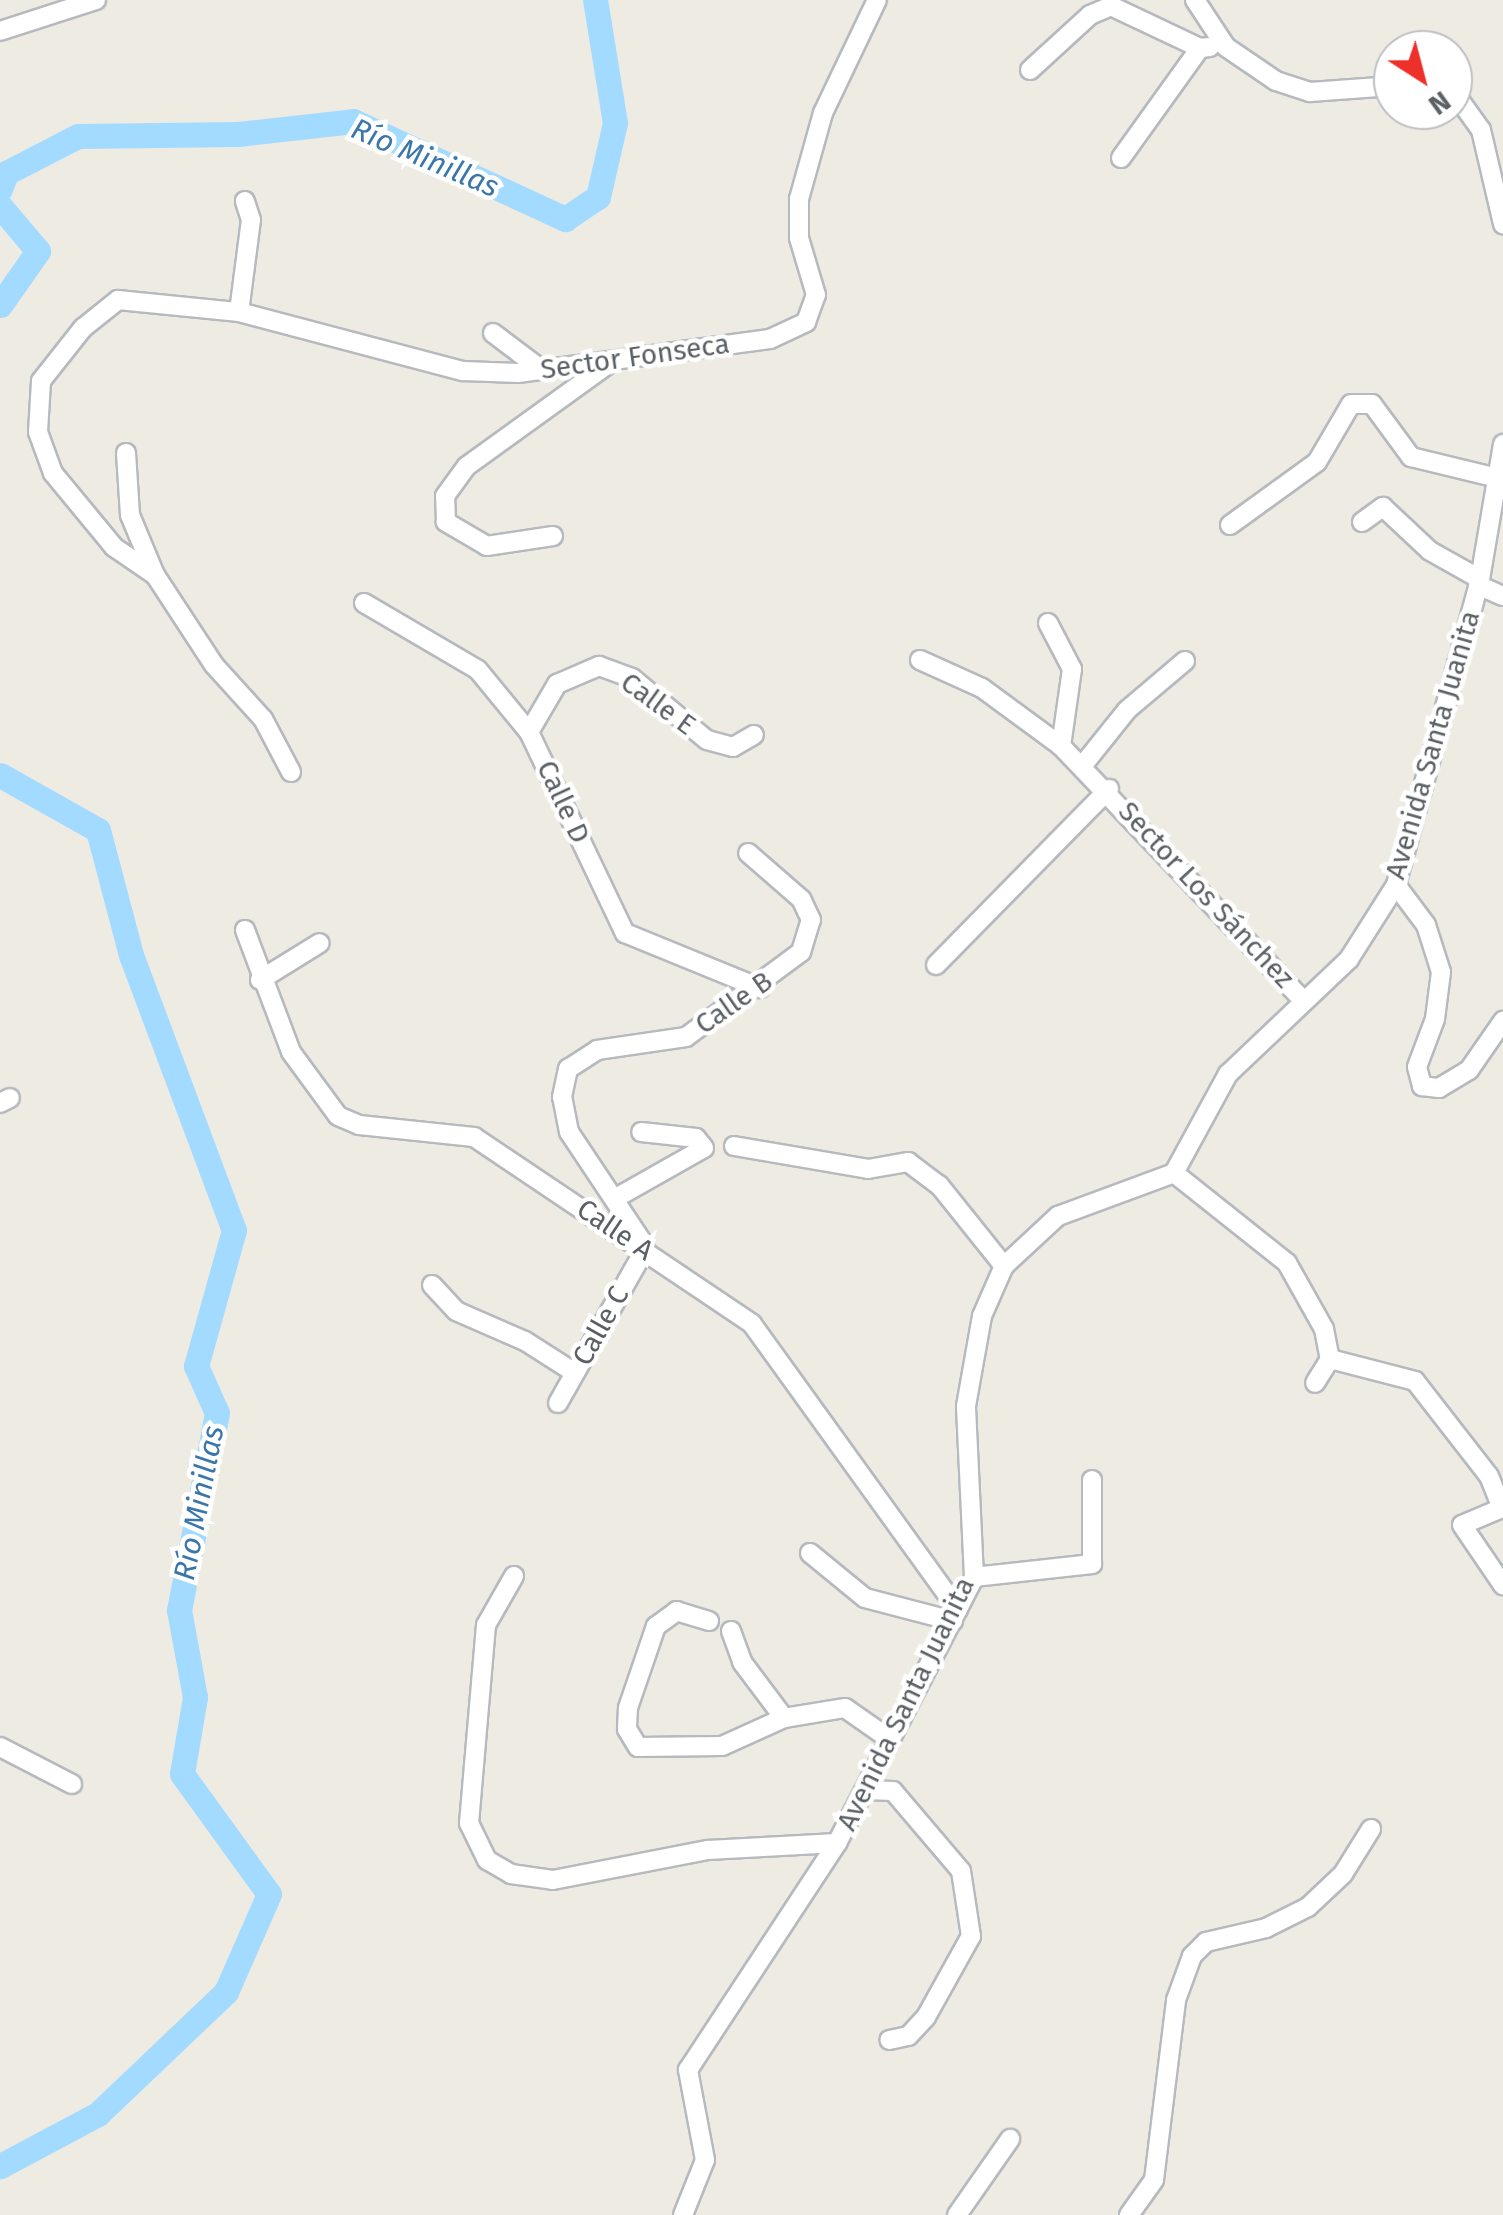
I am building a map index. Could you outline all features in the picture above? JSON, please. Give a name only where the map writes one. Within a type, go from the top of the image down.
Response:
[{"type":"street","points":[[0,31],[62,5],[96,0]]},
{"type":"street","name":"Sector Fonseca","points":[[155,575],[114,546],[53,473],[38,432],[40,381],[83,328],[118,300],[239,312],[463,372],[542,370],[770,340],[806,322],[816,295],[798,238],[799,199],[823,113],[877,0]]},
{"type":"street","points":[[1195,0],[1226,47],[1276,81],[1310,92],[1373,87]]},
{"type":"street","points":[[1030,70],[1090,15],[1111,6],[1200,48],[1226,47]]},
{"type":"street","points":[[1121,158],[1200,48]]},
{"type":"street","points":[[1473,118],[1482,130],[1503,224]]},
{"type":"street","points":[[239,312],[251,220],[245,201]]},
{"type":"street","points":[[494,333],[542,370]]},
{"type":"street","points":[[554,536],[487,546],[446,522],[444,496],[467,466],[615,360]]},
{"type":"street","points":[[1230,525],[1316,462],[1351,404],[1372,404],[1411,456],[1499,490]]},
{"type":"street","name":"Avenida Santa Juanita","points":[[683,2215],[705,2160],[688,2070],[836,1843],[974,1577],[966,1406],[982,1316],[1004,1266],[1058,1216],[1174,1174],[1228,1074],[1349,959],[1396,885],[1479,582],[1499,490],[1503,444]]},
{"type":"street","points":[[126,453],[130,515],[155,575],[214,665],[263,718],[292,772]]},
{"type":"street","points":[[1362,522],[1383,507],[1430,551],[1503,596]]},
{"type":"street","name":"Calle D","points":[[364,603],[478,670],[530,732],[625,932],[760,988]]},
{"type":"street","points":[[1048,623],[1072,668],[1061,746]]},
{"type":"street","name":"Sector Los Sánchez","points":[[920,660],[982,688],[1083,765],[1303,1000]]},
{"type":"street","points":[[1083,765],[1127,710],[1185,661]]},
{"type":"street","name":"Calle E","points":[[530,732],[557,684],[599,666],[632,678],[707,740],[732,747],[754,735]]},
{"type":"street","name":"Sector Los Sánchez","points":[[936,965],[1108,789]]},
{"type":"street","name":"Calle B","points":[[647,1250],[570,1132],[562,1097],[568,1070],[597,1050],[686,1037],[760,988],[800,952],[811,920],[802,900],[748,853]]},
{"type":"street","points":[[1396,885],[1426,925],[1441,972],[1435,1019],[1417,1067],[1422,1086],[1439,1088],[1469,1070],[1503,1021]]},
{"type":"street","name":"Calle A","points":[[244,930],[260,980],[291,1052],[338,1116],[359,1126],[474,1136],[752,1324],[956,1615]]},
{"type":"street","points":[[260,980],[320,944]]},
{"type":"street","points":[[614,1199],[704,1148],[687,1136],[641,1132]]},
{"type":"street","points":[[734,1146],[868,1169],[908,1162],[939,1185],[1004,1266]]},
{"type":"street","points":[[1174,1174],[1287,1262],[1324,1329],[1330,1359],[1315,1382]]},
{"type":"street","name":"Calle C","points":[[558,1403],[647,1250]]},
{"type":"street","points":[[432,1285],[456,1310],[525,1341],[575,1373]]},
{"type":"street","points":[[1330,1359],[1416,1381],[1489,1476],[1502,1508],[1462,1525],[1503,1585]]},
{"type":"street","points":[[974,1577],[1092,1564],[1092,1480]]},
{"type":"street","points":[[810,1553],[865,1598],[956,1615]]},
{"type":"street","points":[[514,1576],[486,1625],[469,1823],[487,1860],[511,1874],[552,1880],[708,1850],[836,1843]]},
{"type":"street","points":[[709,1621],[677,1611],[656,1626],[628,1708],[627,1730],[638,1747],[722,1746],[784,1718],[845,1708],[888,1738]]},
{"type":"street","points":[[731,1631],[742,1662],[784,1718]]},
{"type":"street","points":[[0,1747],[72,1784]]},
{"type":"street","points":[[866,1790],[893,1791],[960,1871],[972,1936],[926,2017],[908,2036],[889,2040]]},
{"type":"street","points":[[1130,2215],[1154,2180],[1176,2000],[1192,1956],[1206,1942],[1266,1928],[1308,1906],[1343,1874],[1371,1829]]},
{"type":"street","points":[[957,2215],[1010,2139]]},
{"type":"waterway","name":"Río Minillas","points":[[0,189],[6,173],[78,136],[238,134],[353,121],[565,219],[598,197],[615,123],[595,0]]},
{"type":"waterway","name":"Río Minillas","points":[[0,206],[38,251],[0,305]]},
{"type":"waterway","name":"Río Minillas","points":[[0,775],[98,830],[131,955],[234,1230],[196,1366],[217,1413],[179,1610],[195,1697],[182,1774],[269,1894],[226,1992],[98,2114],[0,2166]]}]
